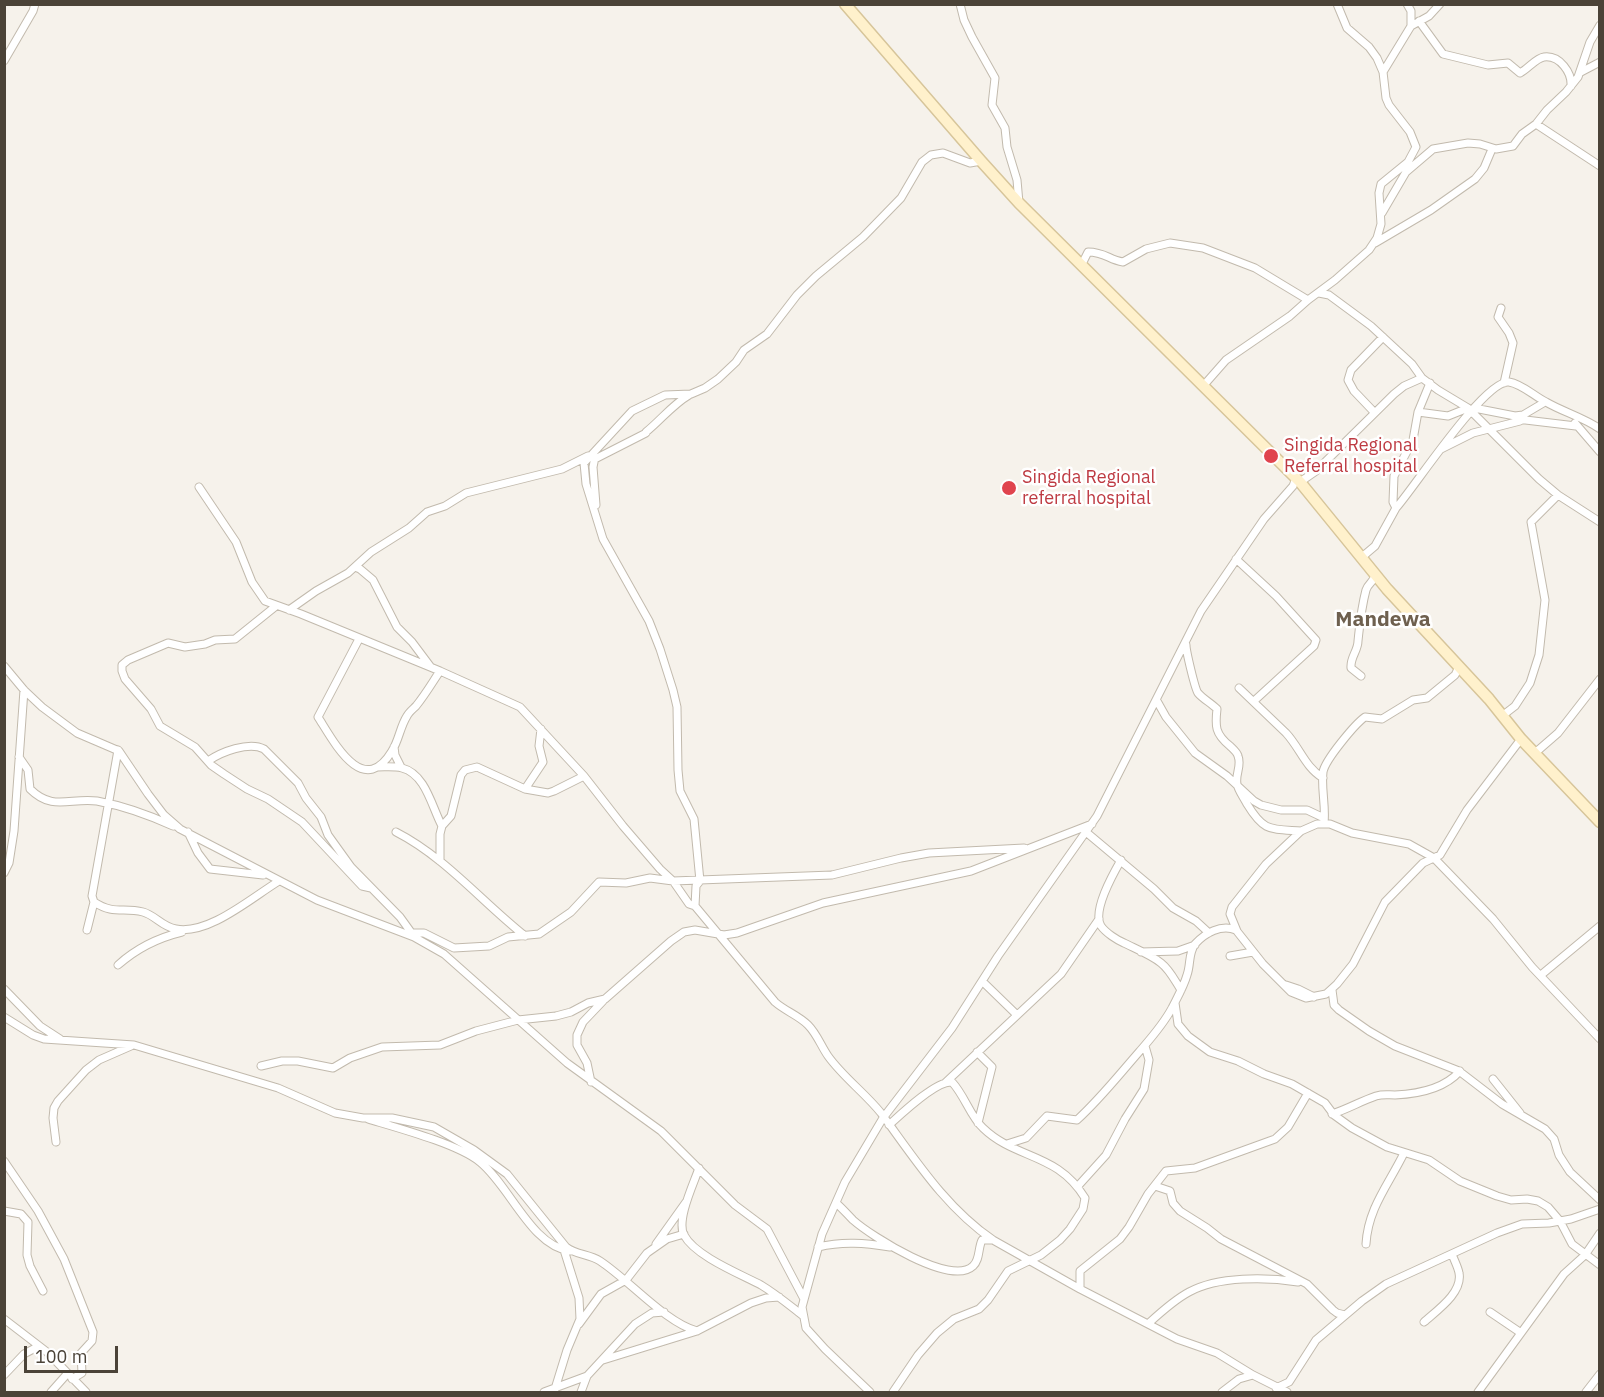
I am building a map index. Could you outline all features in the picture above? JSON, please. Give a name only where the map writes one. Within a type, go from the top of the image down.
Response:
[{"type":"main road","points":[[845,4],[1019,203],[1298,480],[1375,575],[1521,739],[1599,822]]},
{"type":"street","points":[[4,61],[35,4]]},
{"type":"street","points":[[960,4],[964,20],[996,81],[991,98],[992,105],[1005,128],[1007,147],[1017,180],[1019,203]]},
{"type":"street","points":[[1337,4],[1347,28],[1369,47],[1377,58],[1383,72],[1389,105],[1410,132],[1416,147],[1408,162],[1381,184],[1382,213],[1379,232],[1373,244]]},
{"type":"street","points":[[1383,72],[1411,26],[1429,16],[1440,4]]},
{"type":"street","points":[[1410,7],[1411,26]]},
{"type":"street","points":[[1419,21],[1443,54],[1488,65],[1508,63],[1520,73],[1541,58],[1549,57],[1569,71],[1571,86]]},
{"type":"street","points":[[1382,213],[1407,172],[1432,149],[1468,143],[1480,144],[1492,149],[1510,147],[1536,124],[1546,110],[1571,86],[1581,72],[1590,42],[1599,25]]},
{"type":"street","points":[[1581,72],[1599,62]]},
{"type":"street","points":[[1536,124],[1599,166]]},
{"type":"street","points":[[1204,385],[1230,356],[1275,328],[1328,286],[1373,244],[1431,210],[1475,179],[1484,168],[1492,149]]},
{"type":"street","points":[[289,610],[355,567],[371,552],[419,521],[424,514],[445,506],[466,493],[562,469],[646,434],[675,404],[718,379],[736,362],[744,350],[767,333],[797,295],[862,237],[901,198],[922,162],[931,155],[943,153],[970,163],[981,161]]},
{"type":"street","points":[[1082,264],[1088,252],[1103,253],[1114,260],[1123,261],[1146,249],[1170,243],[1186,244],[1222,254],[1255,268],[1308,300]]},
{"type":"street","points":[[1328,286],[1332,297]]},
{"type":"street","points":[[1319,293],[1332,297],[1383,337],[1412,364],[1422,378],[1471,409],[1539,479],[1558,495],[1599,522]]},
{"type":"street","points":[[1501,308],[1498,317],[1509,333],[1513,347],[1503,383]]},
{"type":"street","points":[[1374,412],[1354,391],[1348,380],[1351,370],[1383,337]]},
{"type":"street","points":[[870,1392],[806,1328],[802,1315],[818,1247],[845,1182],[883,1118],[952,1028],[982,981],[1092,824],[1202,611],[1264,519],[1298,480],[1316,471],[1374,412],[1404,386],[1422,378]]},
{"type":"street","points":[[1362,557],[1375,546],[1396,508],[1471,409],[1503,383],[1510,382],[1521,387],[1545,402],[1599,429]]},
{"type":"street","points":[[1396,508],[1393,502],[1394,476],[1413,440],[1418,412],[1430,383]]},
{"type":"street","points":[[691,394],[665,395],[632,411],[592,457],[584,463],[586,484],[603,538],[649,621],[674,690],[677,707],[680,791],[694,819],[697,871],[700,881]]},
{"type":"street","points":[[1418,412],[1448,416],[1471,409],[1523,415],[1545,402]]},
{"type":"street","points":[[1569,413],[1576,426],[1599,452]]},
{"type":"street","points":[[1508,415],[1520,421]]},
{"type":"street","points":[[1441,449],[1464,436],[1520,421],[1576,426]]},
{"type":"street","points":[[199,487],[236,542],[252,582],[265,601],[440,671],[510,702],[528,714],[584,776],[660,869],[673,881],[689,904],[695,906],[720,934],[775,1002],[807,1024],[828,1056],[889,1125],[948,1202],[965,1218],[993,1240],[1177,1339],[1217,1353],[1276,1388],[1287,1392]]},
{"type":"street","points":[[1502,716],[1515,706],[1530,683],[1537,666],[1545,600],[1531,522],[1558,495]]},
{"type":"street","points":[[1236,559],[1276,596],[1316,639],[1314,646],[1254,701]]},
{"type":"street","points":[[355,567],[373,579],[397,627],[412,642],[431,668]]},
{"type":"street","points":[[1361,676],[1351,668],[1350,662],[1357,646],[1358,629],[1367,586],[1374,580],[1375,575]]},
{"type":"street","points":[[276,606],[235,639],[215,640],[185,647],[168,643],[128,660],[122,665],[122,671],[125,679],[151,709],[158,724],[195,747],[208,761],[247,789],[268,799],[302,822],[362,886],[371,888]]},
{"type":"street","points":[[359,639],[318,717],[337,748],[353,766],[362,769],[401,767],[415,775],[429,794],[442,826]]},
{"type":"street","points":[[1187,639],[1186,655],[1196,688],[1217,709],[1214,721],[1218,732],[1239,758],[1237,785],[1258,821],[1272,829],[1301,831]]},
{"type":"street","points":[[4,666],[42,707],[77,733],[118,750],[124,755],[148,795],[164,815],[184,831],[210,869],[268,875]]},
{"type":"street","points":[[1324,821],[1324,770],[1355,724],[1368,717],[1382,719],[1413,700],[1424,700],[1455,675],[1458,669]]},
{"type":"street","points":[[378,767],[386,760],[394,747],[407,716],[440,671]]},
{"type":"street","points":[[1535,753],[1558,733],[1599,679]]},
{"type":"street","points":[[1239,688],[1293,741],[1306,764],[1323,778]]},
{"type":"street","points":[[4,873],[9,863],[18,795],[24,690]]},
{"type":"street","points":[[1157,701],[1166,717],[1195,753],[1261,805],[1288,811],[1307,810],[1324,821],[1352,833],[1409,844],[1434,858],[1493,919],[1532,967],[1599,1039]]},
{"type":"street","points":[[525,789],[543,762],[539,746],[541,729]]},
{"type":"street","points":[[1324,821],[1301,831],[1266,864],[1232,907],[1230,914],[1237,931],[1283,985],[1316,998],[1332,990],[1353,964],[1385,902],[1418,868],[1440,855],[1467,810],[1521,739]]},
{"type":"street","points":[[208,761],[227,752],[247,747],[262,747],[298,783],[321,817],[336,848],[400,917],[413,935]]},
{"type":"street","points":[[394,747],[394,755],[401,767]]},
{"type":"street","points":[[87,930],[94,902],[92,896],[118,750]]},
{"type":"street","points":[[19,757],[28,770],[30,789],[46,801],[70,803],[92,801],[147,815],[184,831],[316,900],[413,935],[444,954],[591,1082],[661,1131],[735,1205],[769,1231],[804,1299]]},
{"type":"street","points":[[440,861],[442,826],[451,816],[461,775],[471,767],[477,767],[525,789],[539,792],[554,791],[584,776]]},
{"type":"street","points":[[591,1082],[587,1063],[577,1045],[576,1035],[584,1022],[605,999],[684,932],[695,930],[720,934],[737,933],[823,903],[971,871],[1092,824]]},
{"type":"street","points":[[396,832],[427,850],[525,936]]},
{"type":"street","points":[[1086,832],[1121,860],[1173,908],[1196,921],[1209,933]]},
{"type":"street","points":[[413,935],[424,933],[454,948],[481,948],[508,937],[539,934],[571,912],[598,882],[626,883],[650,878],[700,881],[832,875],[928,853],[1031,848]]},
{"type":"street","points":[[889,1125],[906,1110],[945,1083],[1061,974],[1099,919],[1103,899],[1121,860]]},
{"type":"street","points":[[118,964],[134,951],[163,937],[210,926],[279,880]]},
{"type":"street","points":[[695,906],[696,886],[700,881]]},
{"type":"street","points":[[94,902],[103,908],[115,911],[145,912],[161,924],[173,929],[188,930]]},
{"type":"street","points":[[1099,919],[1102,927],[1120,942],[1141,951],[1165,966],[1181,990]]},
{"type":"street","points":[[1541,975],[1599,926]]},
{"type":"street","points":[[1007,1144],[1026,1138],[1047,1116],[1077,1120],[1102,1096],[1167,1017],[1181,990],[1190,966],[1189,955],[1195,945],[1209,933],[1229,928],[1237,931]]},
{"type":"street","points":[[1141,951],[1178,951],[1195,945]]},
{"type":"street","points":[[1230,956],[1253,952]]},
{"type":"street","points":[[982,981],[1017,1015]]},
{"type":"street","points":[[5,990],[40,1026],[65,1042]]},
{"type":"street","points":[[1332,990],[1334,1005],[1369,1031],[1395,1046],[1460,1071],[1502,1104],[1545,1129],[1554,1139],[1559,1155],[1570,1172],[1599,1200]]},
{"type":"street","points":[[261,1066],[282,1061],[298,1061],[328,1069],[382,1047],[440,1045],[476,1031],[518,1020],[556,1016],[605,999]]},
{"type":"street","points":[[1175,1002],[1178,1024],[1188,1036],[1210,1052],[1239,1061],[1264,1074],[1292,1084],[1325,1103],[1332,1114],[1352,1128],[1387,1147],[1429,1160],[1452,1176],[1497,1196],[1510,1200],[1538,1201],[1548,1207],[1560,1221],[1572,1244],[1599,1265]]},
{"type":"street","points":[[4,1017],[33,1035],[65,1042],[134,1046],[278,1088],[335,1113],[363,1118],[449,1145],[478,1160],[498,1181],[538,1232],[555,1246],[597,1259],[664,1312],[689,1329],[698,1331]]},
{"type":"street","points":[[56,1142],[53,1118],[54,1108],[58,1101],[99,1060],[134,1046]]},
{"type":"street","points":[[1078,1186],[1106,1155],[1126,1116],[1144,1089],[1149,1060],[1145,1046]]},
{"type":"street","points":[[977,1052],[992,1066],[978,1123]]},
{"type":"street","points":[[1453,1080],[1460,1071]]},
{"type":"street","points":[[1332,1114],[1352,1108],[1376,1096],[1409,1093],[1467,1077]]},
{"type":"street","points":[[1493,1079],[1524,1117]]},
{"type":"street","points":[[893,1392],[918,1355],[937,1333],[954,1319],[979,1309],[1008,1271],[1041,1255],[1060,1240],[1077,1219],[1085,1204],[1085,1198],[1078,1186],[1058,1168],[1007,1144],[984,1129],[958,1089],[952,1082],[945,1083]]},
{"type":"street","points":[[1080,1287],[1078,1276],[1080,1271],[1120,1239],[1167,1171],[1195,1168],[1275,1139],[1288,1127],[1308,1093]]},
{"type":"street","points":[[363,1118],[392,1118],[434,1127],[474,1150],[507,1174],[566,1248],[579,1298],[579,1325]]},
{"type":"street","points":[[1366,1244],[1368,1222],[1374,1207],[1404,1153]]},
{"type":"street","points":[[4,1161],[38,1211],[64,1259],[93,1332],[92,1341],[81,1353],[82,1373],[70,1376],[51,1392]]},
{"type":"street","points":[[699,1168],[687,1200],[682,1223],[684,1234],[718,1264],[761,1285],[802,1315]]},
{"type":"street","points":[[1155,1186],[1170,1191],[1173,1203],[1180,1212],[1221,1239],[1307,1284],[1333,1310],[1345,1315]]},
{"type":"street","points":[[652,1250],[687,1200]]},
{"type":"street","points":[[837,1203],[853,1220],[892,1247],[930,1265],[957,1271],[967,1270],[976,1263],[982,1240],[993,1240]]},
{"type":"street","points":[[1276,1388],[1289,1382],[1312,1343],[1386,1284],[1522,1224],[1560,1221],[1599,1209]]},
{"type":"street","points":[[4,1211],[21,1214],[28,1222],[27,1254],[30,1266],[43,1291]]},
{"type":"street","points":[[1478,1392],[1564,1274],[1585,1255],[1599,1233]]},
{"type":"street","points":[[554,1390],[567,1350],[579,1325],[601,1294],[626,1280],[652,1250],[668,1239],[684,1234]]},
{"type":"street","points":[[818,1247],[854,1243],[892,1247]]},
{"type":"street","points":[[1424,1322],[1445,1304],[1457,1285],[1459,1273],[1452,1254]]},
{"type":"street","points":[[1149,1323],[1186,1294],[1209,1285],[1244,1278],[1268,1278],[1307,1284]]},
{"type":"street","points":[[603,1360],[698,1331],[751,1303],[779,1297]]},
{"type":"street","points":[[544,1392],[587,1376],[635,1324],[652,1313],[664,1312]]},
{"type":"street","points":[[1490,1312],[1521,1334]]},
{"type":"street","points":[[4,1319],[39,1346],[86,1392]]},
{"type":"street","points":[[4,1375],[24,1354],[39,1346]]},
{"type":"street","points":[[1586,1392],[1599,1374]]},
{"type":"street","points":[[1222,1392],[1239,1379],[1253,1375]]},
{"type":"street","points":[[581,1392],[587,1376]]},
{"type":"place","name":"Singida Regional Referral hospital","points":[[1271,456]]},
{"type":"place","name":"Singida Regional referral hospital","points":[[1009,488]]},
{"type":"district","name":"Mandewa","points":[[1383,620]]}]
